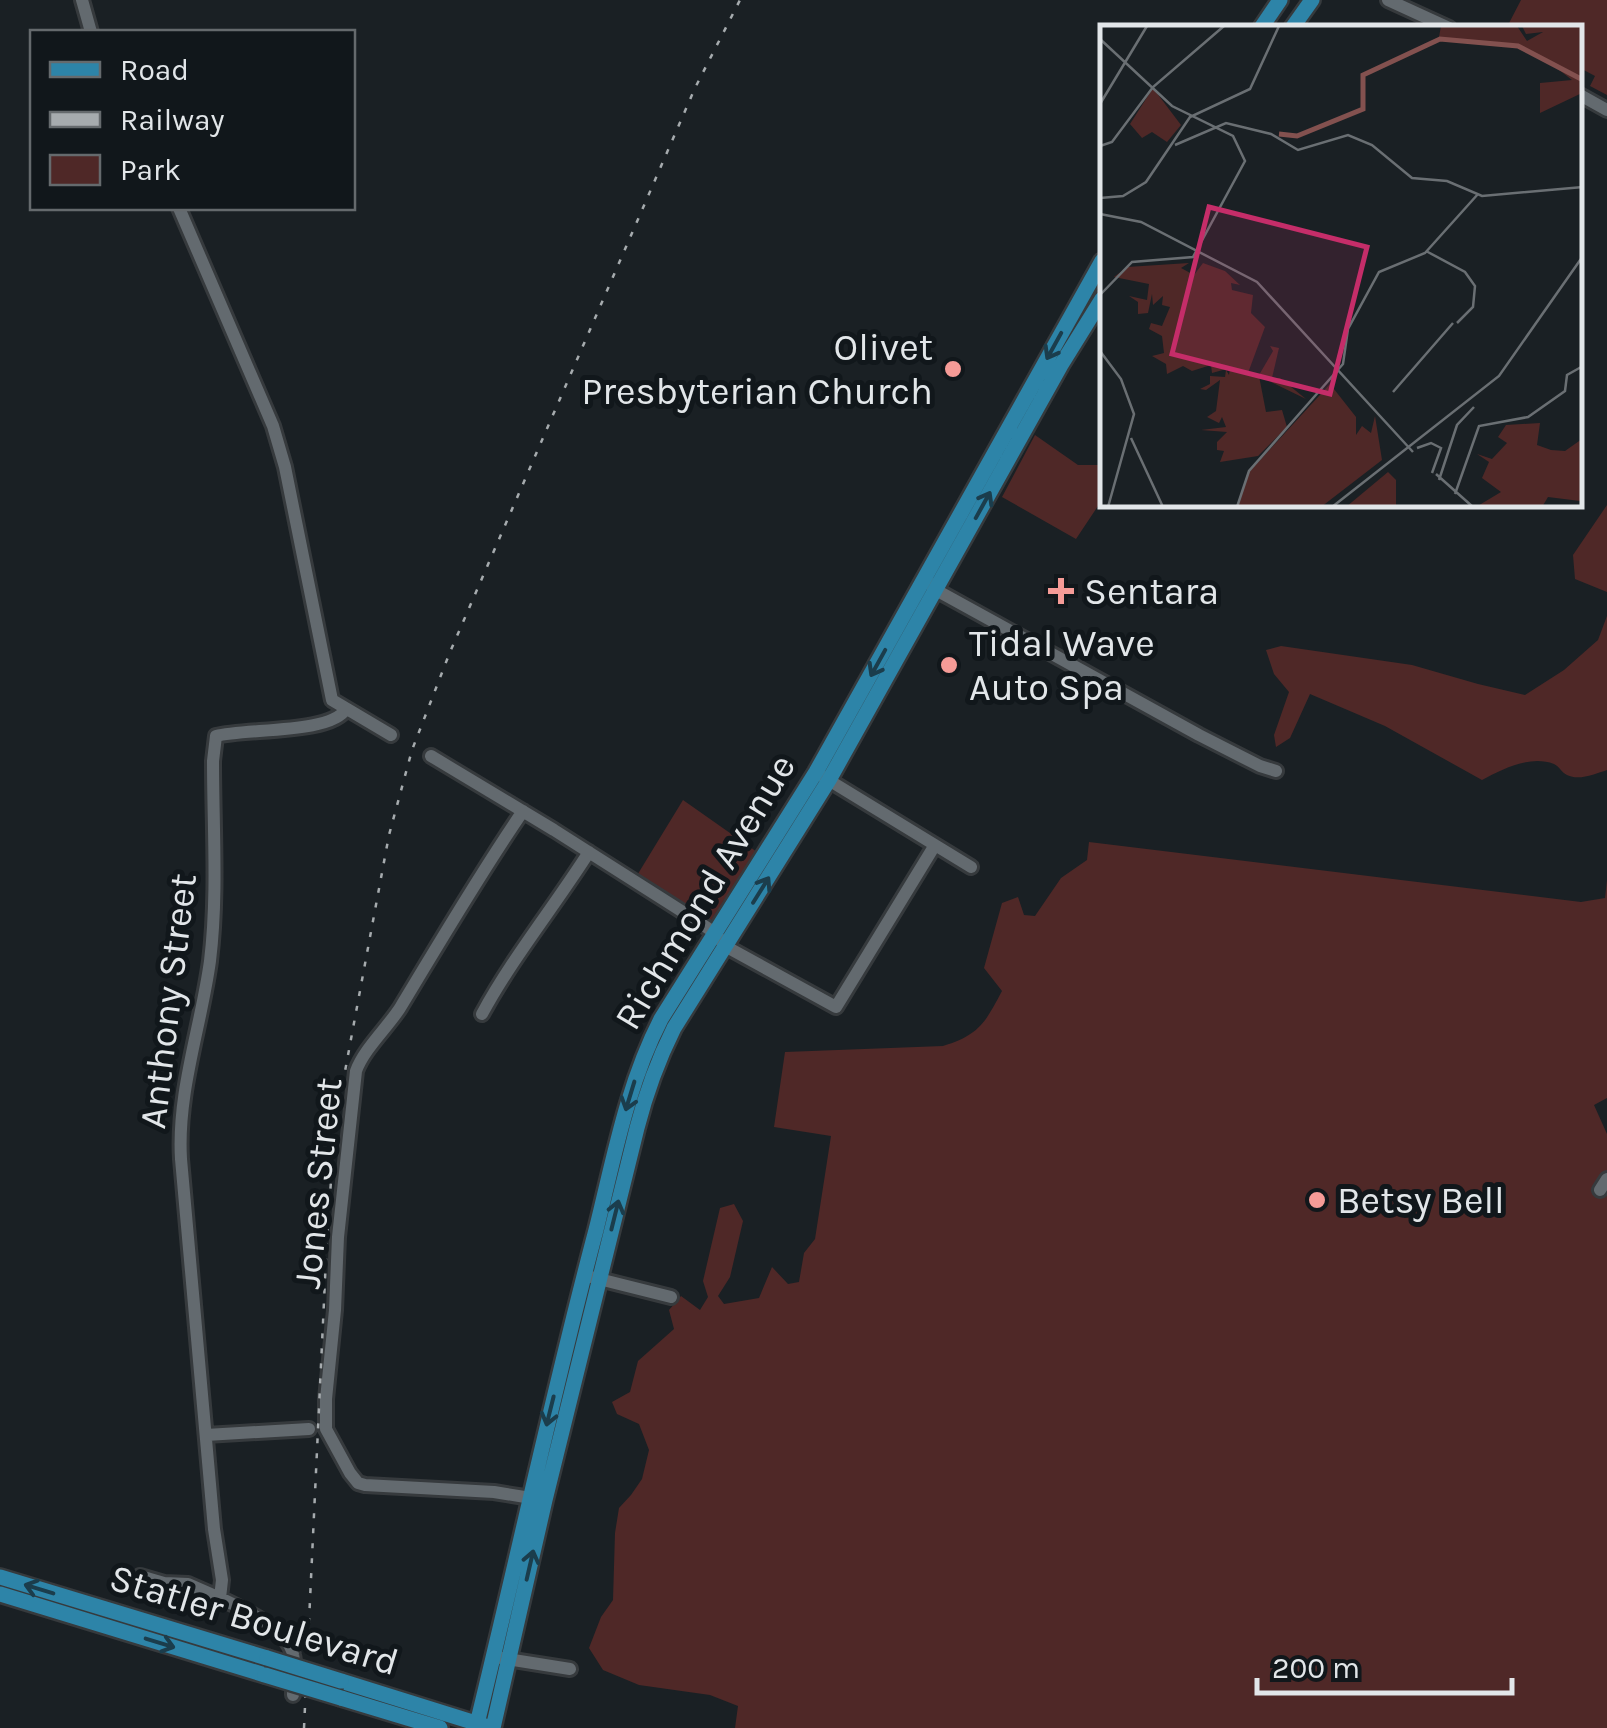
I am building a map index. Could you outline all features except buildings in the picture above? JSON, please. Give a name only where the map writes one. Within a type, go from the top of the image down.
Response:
[{"type":"main road","points":[[1263,25],[1280,0]]},
{"type":"main road","points":[[1294,25],[1312,0]]},
{"type":"main road","name":"Richmond Avenue","points":[[484,1727],[591,1277],[654,1072],[720,939],[822,776],[930,584],[1100,265]]},
{"type":"main road","name":"Richmond Avenue","points":[[930,584],[1100,302]]},
{"type":"main road","name":"Statler Boulevard","points":[[0,1576],[266,1667],[341,1698],[440,1728]]},
{"type":"main road","name":"Statler Boulevard","points":[[0,1594],[266,1667],[341,1681],[484,1727]]},
{"type":"street","points":[[82,0],[91,30]]},
{"type":"street","points":[[1388,0],[1442,25]]},
{"type":"street","points":[[1582,96],[1607,110]]},
{"type":"street","points":[[181,210],[273,426],[285,467],[332,700],[391,734]]},
{"type":"street","points":[[930,584],[1200,735],[1276,771]]},
{"type":"street","name":"Anthony Street","points":[[220,1598],[222,1582],[214,1529],[180,1130],[210,963],[216,736],[324,724],[346,709]]},
{"type":"street","points":[[432,756],[589,852],[720,939],[836,1007],[935,844]]},
{"type":"street","points":[[822,776],[971,868]]},
{"type":"street","name":"Jones Street","points":[[524,811],[391,1022],[358,1067],[338,1237],[326,1429],[345,1466],[358,1482],[370,1486],[494,1492],[537,1499]]},
{"type":"street","points":[[482,1014],[498,983],[589,852]]},
{"type":"street","points":[[591,1277],[671,1297]]},
{"type":"street","points":[[206,1434],[309,1429]]},
{"type":"street","points":[[140,1576],[188,1584],[248,1611],[277,1630],[287,1640],[294,1659],[292,1695]]},
{"type":"street","points":[[502,1658],[570,1669]]},
{"type":"green space","points":[[1521,0],[1607,0],[1607,95],[1590,86],[1595,76],[1582,69],[1582,25],[1508,25]]},
{"type":"green space","points":[[1035,435],[1078,465],[1100,465],[1100,503],[1076,539],[1002,497]]},
{"type":"green space","points":[[1607,505],[1607,592],[1575,579],[1573,555]]},
{"type":"green space","points":[[1607,616],[1607,770],[1577,777],[1567,775],[1554,764],[1535,761],[1482,780],[1385,726],[1310,694],[1290,738],[1276,747],[1274,735],[1289,692],[1274,674],[1266,650],[1281,646],[1412,665],[1525,695],[1564,670],[1598,640]]},
{"type":"green space","points":[[683,800],[757,852],[712,923],[636,877]]},
{"type":"green space","points":[[1089,842],[1581,902],[1605,898],[1607,880],[1607,1098],[1594,1105],[1607,1134],[1607,1728],[735,1728],[738,1706],[710,1695],[639,1685],[603,1670],[589,1648],[601,1617],[613,1600],[619,1508],[642,1479],[649,1450],[639,1424],[617,1414],[612,1402],[630,1392],[638,1361],[674,1329],[669,1310],[681,1296],[700,1310],[708,1297],[703,1281],[720,1208],[734,1204],[743,1221],[730,1277],[718,1296],[724,1304],[759,1298],[772,1267],[788,1284],[799,1282],[804,1253],[815,1239],[831,1136],[774,1127],[785,1052],[943,1046],[973,1032],[1002,991],[984,968],[1002,903],[1018,897],[1024,915],[1035,916],[1061,878],[1087,860]]},
{"type":"railway","points":[[304,1728],[335,1125],[389,835],[412,750],[450,652],[695,88],[740,0]]},
{"type":"place","name":"Olivet Presbyterian Church","points":[[953,369]]},
{"type":"place","name":"Sentara","points":[[1061,591]]},
{"type":"place","name":"Tidal Wave Auto Spa","points":[[949,665]]},
{"type":"place","name":"Betsy Bell","points":[[1317,1200]]}]
